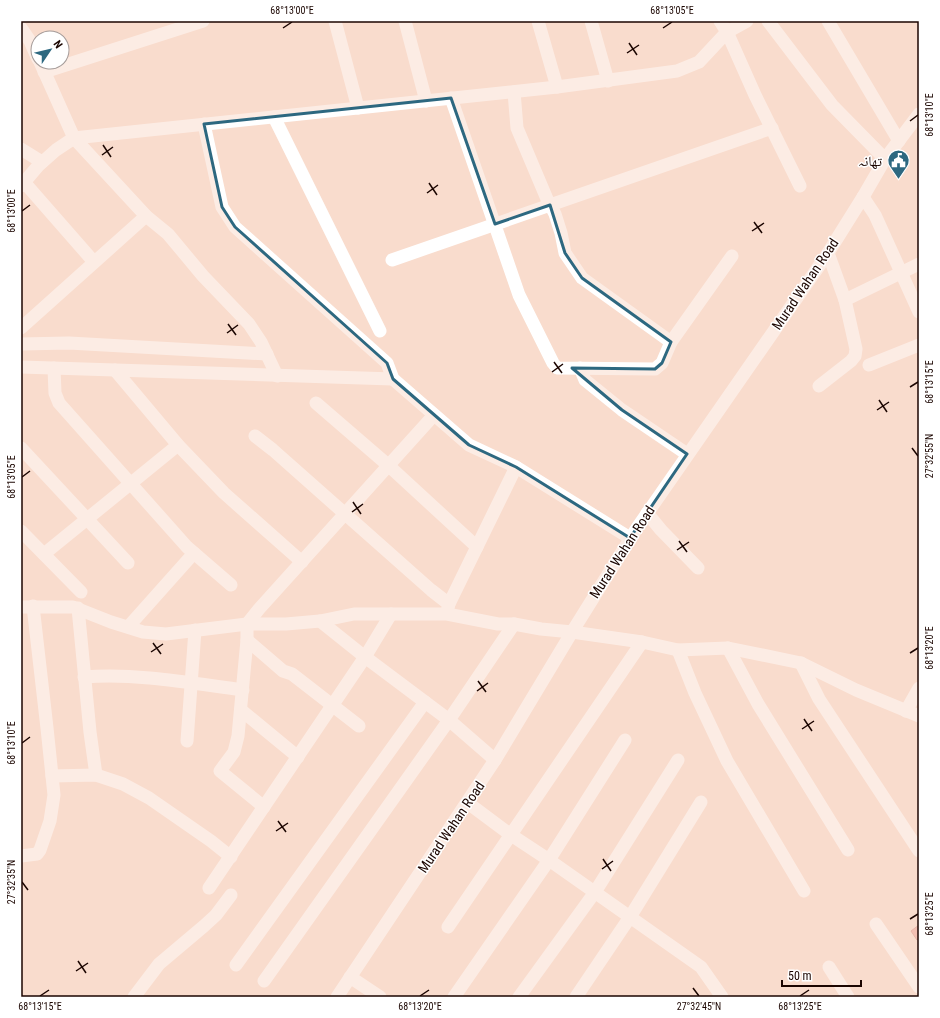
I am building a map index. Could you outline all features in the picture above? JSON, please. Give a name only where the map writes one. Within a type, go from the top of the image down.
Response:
[{"type":"street","points":[[70,59],[203,21]]},
{"type":"street","points":[[336,21],[358,108]]},
{"type":"street","points":[[405,21],[426,101]]},
{"type":"street","points":[[538,21],[557,87]]},
{"type":"street","points":[[590,21],[608,81]]},
{"type":"street","points":[[720,21],[728,32],[755,95],[800,186]]},
{"type":"street","points":[[94,262],[23,184],[42,162],[74,138],[514,92],[677,71],[699,62],[728,32],[747,21]]},
{"type":"street","points":[[768,21],[832,105],[885,158]]},
{"type":"street","points":[[828,21],[899,141]]},
{"type":"street","points":[[21,28],[30,41]]},
{"type":"street","points":[[43,70],[74,138],[146,216],[168,234],[203,276],[249,324],[261,342],[277,376]]},
{"type":"street","points":[[514,92],[517,128],[555,214],[565,253],[582,278],[671,342]]},
{"type":"street","points":[[450,98],[519,295],[553,363],[558,368],[655,369],[662,363],[671,342],[732,256]]},
{"type":"street","name":"Murad Wahan Road","points":[[337,997],[468,803],[630,538],[828,253],[863,197],[885,158],[919,114]]},
{"type":"street","points":[[274,117],[380,331]]},
{"type":"street","points":[[204,124],[222,207],[235,227],[387,363],[393,379],[469,445],[516,467],[630,538]]},
{"type":"street","points":[[392,260],[772,128]]},
{"type":"street","points":[[21,149],[42,162]]},
{"type":"street","points":[[863,197],[875,215],[919,312]]},
{"type":"street","points":[[21,328],[146,216]]},
{"type":"street","points":[[819,386],[852,361],[855,356],[856,349],[845,300],[828,253]]},
{"type":"street","points":[[845,300],[919,264]]},
{"type":"street","points":[[21,344],[69,343],[267,354]]},
{"type":"street","points":[[869,365],[919,344]]},
{"type":"street","points":[[21,367],[393,379]]},
{"type":"street","points":[[54,368],[55,393],[59,403],[187,547],[231,585]]},
{"type":"street","points":[[580,368],[585,380],[622,410],[687,454]]},
{"type":"street","points":[[115,370],[178,445],[224,493],[302,562]]},
{"type":"street","points":[[316,403],[389,466],[477,547]]},
{"type":"street","points":[[264,807],[220,771],[234,752],[238,736],[243,690],[247,624],[434,415]]},
{"type":"street","points":[[255,436],[273,450],[344,515],[431,590],[448,609]]},
{"type":"street","points":[[44,554],[178,445]]},
{"type":"street","points":[[21,448],[88,518],[128,563]]},
{"type":"street","points":[[448,609],[516,467]]},
{"type":"street","points":[[647,513],[661,530],[698,568]]},
{"type":"street","points":[[21,531],[81,592]]},
{"type":"street","points":[[128,627],[194,553]]},
{"type":"street","points":[[21,856],[37,854],[40,850],[51,814],[54,795],[27,607],[73,607],[111,622],[143,632],[166,634],[247,624],[286,624],[320,621],[354,614],[391,614],[448,609],[498,624],[514,624],[541,630],[572,632],[642,642],[678,650],[728,648],[802,663],[856,690],[919,716]]},
{"type":"street","points":[[78,608],[84,677],[96,775]]},
{"type":"street","points":[[209,888],[365,658],[391,614]]},
{"type":"street","points":[[320,621],[365,658],[448,720],[495,760]]},
{"type":"street","points":[[264,981],[514,624]]},
{"type":"street","points":[[187,741],[195,630]]},
{"type":"street","points":[[247,640],[283,671],[292,674],[358,726]]},
{"type":"street","points":[[448,927],[642,642]]},
{"type":"street","points":[[728,648],[758,704],[848,850]]},
{"type":"street","points":[[678,650],[695,693],[726,761],[804,891]]},
{"type":"street","points":[[802,663],[819,699],[919,851]]},
{"type":"street","points":[[84,677],[147,677],[243,690]]},
{"type":"street","points":[[906,711],[919,688]]},
{"type":"street","points":[[236,965],[425,702]]},
{"type":"street","points":[[241,710],[298,757]]},
{"type":"street","points":[[454,997],[549,860],[625,740]]},
{"type":"street","points":[[519,997],[595,892],[678,760]]},
{"type":"street","points":[[52,776],[96,775],[123,784],[149,798],[211,841],[230,857]]},
{"type":"street","points":[[576,997],[630,917],[702,802]]},
{"type":"street","points":[[468,803],[511,835],[701,967],[722,997]]},
{"type":"street","points":[[134,997],[159,964],[216,915],[231,895]]},
{"type":"street","points":[[876,924],[919,987]]},
{"type":"street","points":[[829,967],[848,997]]},
{"type":"street","points":[[350,977],[380,997]]},
{"type":"highlighted area","points":[[451,98],[495,224],[550,205],[565,253],[582,278],[671,342],[662,363],[655,369],[572,368],[622,410],[687,454],[630,538],[516,467],[469,445],[393,379],[387,363],[235,227],[222,207],[204,124]]},
{"type":"building","points":[[919,925],[919,939],[917,940],[911,931]]},
{"type":"place","name":"تھانہ","points":[[898,180]]}]
